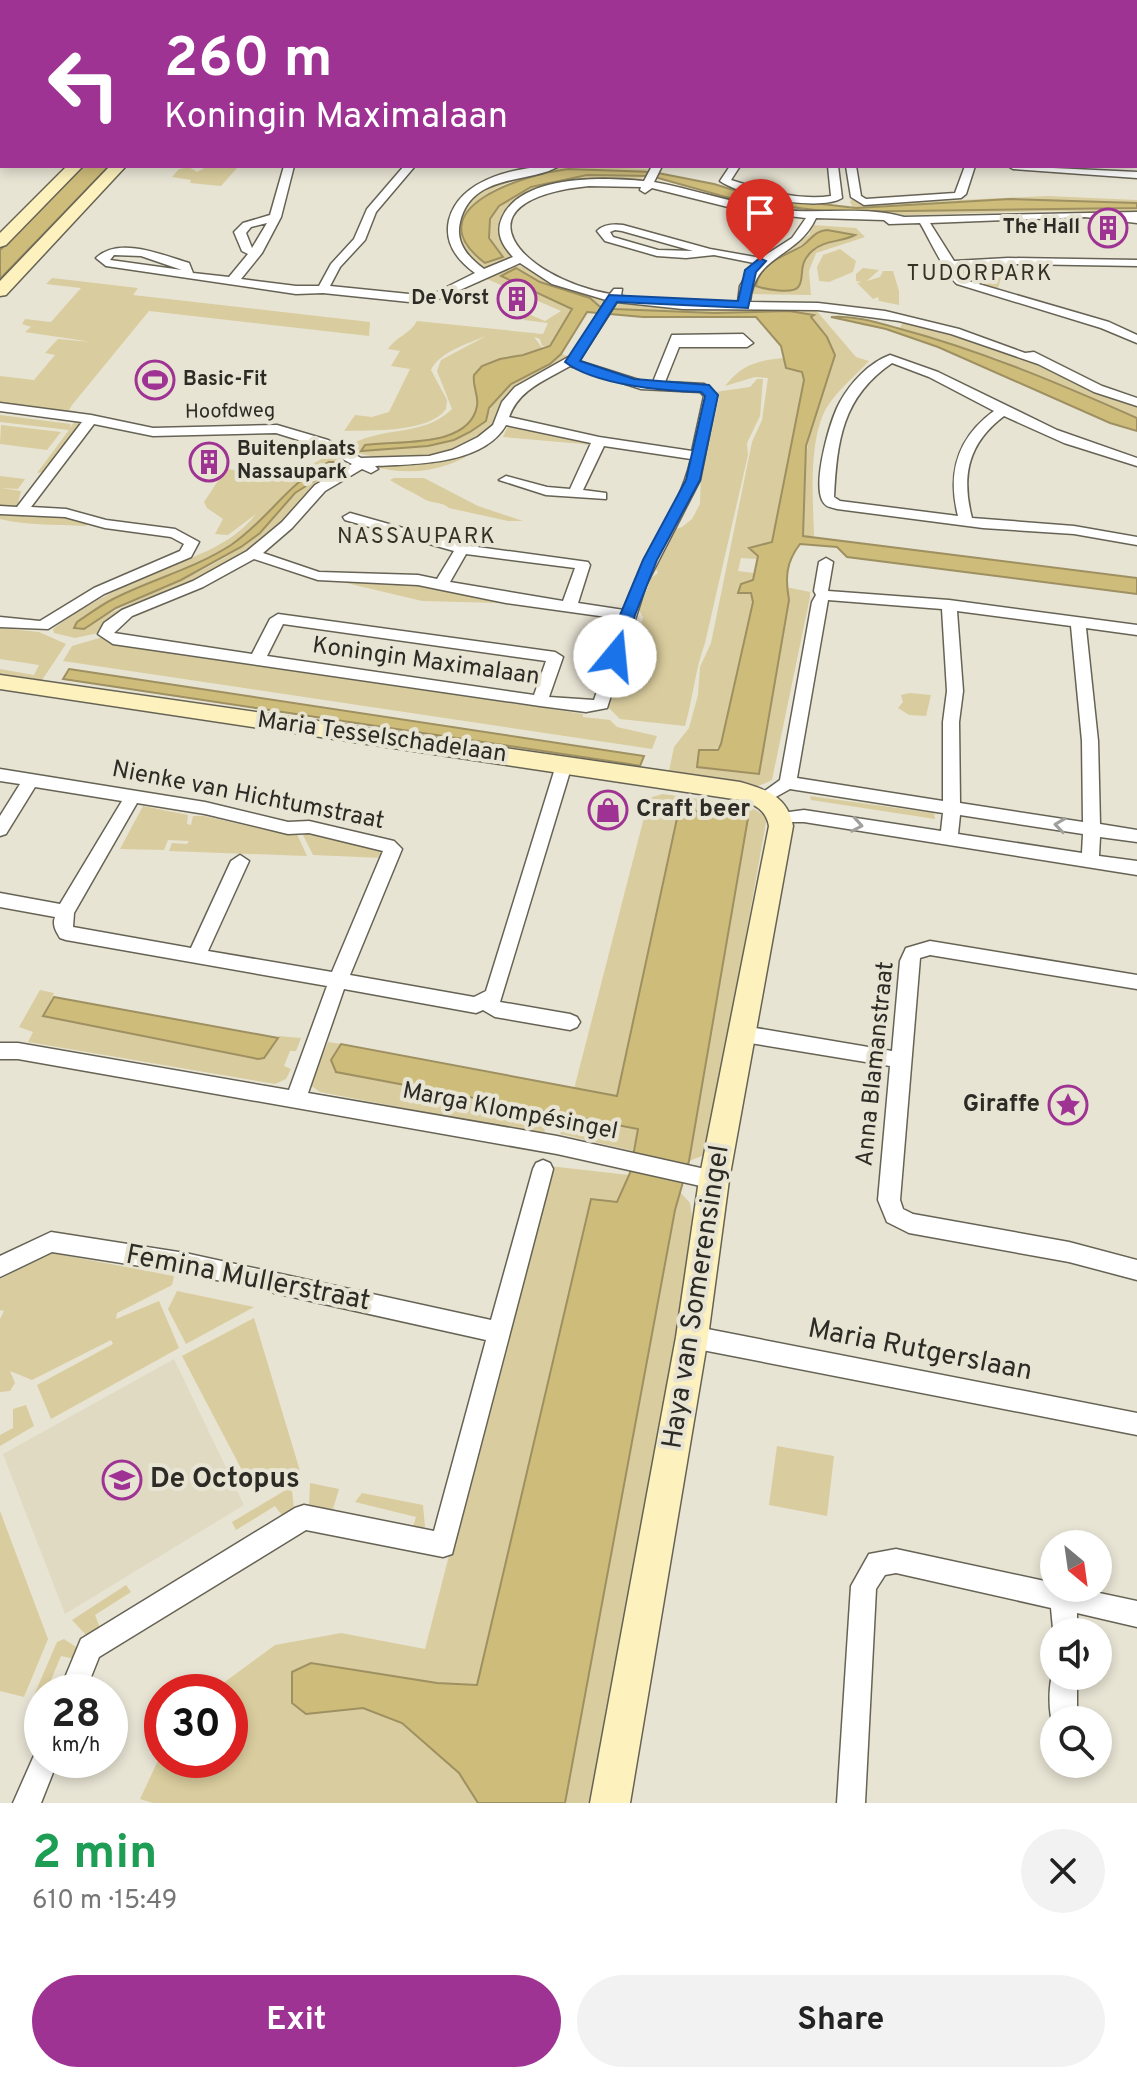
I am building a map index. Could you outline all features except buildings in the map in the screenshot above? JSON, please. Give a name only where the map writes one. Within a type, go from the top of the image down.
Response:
[{"type":"street","points":[[0,242],[73,168]]},
{"type":"street","points":[[0,291],[116,168]]},
{"type":"street","points":[[234,280],[269,234],[288,168]]},
{"type":"street","points":[[323,289],[335,266],[359,240],[371,211],[408,168]]},
{"type":"street","points":[[483,273],[466,261],[453,241],[455,218],[462,204],[501,179],[546,168]]},
{"type":"street","points":[[734,168],[725,181],[777,194],[826,201],[837,198],[833,168]]},
{"type":"street","points":[[851,168],[856,197],[864,202],[960,195],[969,168]]},
{"type":"street","points":[[1041,168],[1137,175]]},
{"type":"street","points":[[1137,217],[1085,214],[900,219],[744,214],[650,178],[541,190],[510,210],[504,232],[508,245],[530,268],[554,279],[614,297],[743,302],[901,314],[1037,360],[1098,389],[1137,402]]},
{"type":"street","points":[[256,253],[248,251],[240,232],[247,225],[276,217]]},
{"type":"street","points":[[743,302],[751,270],[760,261],[797,239],[811,218]]},
{"type":"street","points":[[922,218],[955,277],[961,282],[1105,325],[1137,339]]},
{"type":"street","points":[[706,251],[686,255],[648,251],[609,239],[603,231],[614,227],[624,228],[706,251],[760,261]]},
{"type":"street","points":[[186,275],[188,270],[185,265],[142,253],[112,251],[102,258],[106,263],[219,281],[419,299],[446,293],[483,273],[522,258]]},
{"type":"street","points":[[951,265],[1008,261],[1137,263]]},
{"type":"street","points":[[571,362],[580,354],[614,297]]},
{"type":"street","points":[[657,387],[674,343]]},
{"type":"street","points":[[1137,462],[1073,441],[1003,411],[935,376],[890,359],[852,393],[841,412],[830,451],[827,497],[830,502],[966,522],[1074,530],[1137,541]]},
{"type":"street","name":"Koningin Maximalaan","points":[[252,554],[214,576],[131,612],[109,625],[106,634],[113,639],[540,701],[592,707],[603,702],[627,615],[650,560],[683,503],[699,456],[711,391],[699,387],[657,387],[632,383],[571,362]]},
{"type":"street","name":"Hoofdweg","points":[[0,407],[91,419],[153,432],[277,429],[317,441],[370,468],[425,474],[458,465],[479,454],[493,438],[492,434],[503,420],[508,402],[519,390],[571,362]]},
{"type":"street","points":[[966,522],[960,468],[965,450],[980,427],[1003,411]]},
{"type":"street","points":[[22,510],[91,419]]},
{"type":"street","points":[[503,420],[599,441],[699,456]]},
{"type":"street","points":[[252,554],[287,525],[318,489],[356,469],[361,462],[411,462],[441,458],[471,447],[492,434]]},
{"type":"street","points":[[573,494],[582,482],[599,441]]},
{"type":"street","points":[[506,480],[528,488],[601,496]]},
{"type":"street","points":[[0,510],[66,513],[105,524],[175,533],[189,538],[192,547],[186,554],[99,591],[43,626],[0,622]]},
{"type":"street","points":[[350,517],[462,549],[583,565],[569,607]]},
{"type":"street","points":[[442,584],[462,549]]},
{"type":"street","points":[[252,554],[318,576],[396,578],[627,615]]},
{"type":"street","points":[[824,595],[821,591],[826,562]]},
{"type":"street","points":[[824,595],[949,605],[1137,630]]},
{"type":"street","points":[[777,800],[819,602],[824,595]]},
{"type":"street","points":[[949,605],[955,691],[951,722],[952,809],[949,839]]},
{"type":"street","points":[[257,660],[278,619],[555,657],[540,701]]},
{"type":"street","points":[[1078,623],[1090,708],[1090,861]]},
{"type":"street","name":"Maria Tesselschadelaan","points":[[0,682],[740,791],[777,800]]},
{"type":"street","points":[[132,798],[65,912],[62,923],[66,933],[476,1005],[494,996],[564,765]]},
{"type":"street","name":"Nienke van Hichtumstraat","points":[[0,775],[205,808],[288,828],[309,827],[388,845],[393,849],[338,981]]},
{"type":"street","points":[[0,830],[31,780]]},
{"type":"street","points":[[777,800],[952,809],[1137,836]]},
{"type":"street","points":[[777,800],[804,816],[1137,868]]},
{"type":"street","name":"Haya van Somerensingel","points":[[610,1803],[692,1337],[699,1177],[744,1034],[777,800]]},
{"type":"street","points":[[196,956],[240,861]]},
{"type":"street","points":[[0,900],[65,912]]},
{"type":"street","name":"Anna Blamanstraat","points":[[1137,982],[921,949],[913,953],[909,961],[889,1200],[895,1215],[909,1223],[1069,1252],[1137,1270]]},
{"type":"street","points":[[295,1100],[338,981]]},
{"type":"street","points":[[487,1002],[495,1009],[570,1022]]},
{"type":"street","points":[[744,1034],[900,1060]]},
{"type":"street","name":"Marga Klompésingel","points":[[0,1051],[18,1051],[557,1145],[699,1177]]},
{"type":"street","points":[[79,1674],[90,1648],[304,1517],[443,1545],[543,1169]]},
{"type":"street","name":"Femina Mullerstraat","points":[[0,1267],[51,1242],[185,1263],[499,1332]]},
{"type":"street","name":"Maria Rutgerslaan","points":[[692,1337],[1137,1424]]},
{"type":"street","points":[[851,1803],[864,1586],[878,1563],[896,1561],[1040,1594]]},
{"type":"street","points":[[1079,1602],[1137,1614]]},
{"type":"street","points":[[27,1803],[37,1778]]},
{"type":"shaded area","points":[[81,168],[107,168],[0,279],[0,250]]},
{"type":"shaded area","points":[[184,168],[197,172],[204,168],[237,168],[221,186],[190,183],[191,180],[172,177]]},
{"type":"shaded area","points":[[579,168],[520,178],[485,195],[472,208],[464,222],[463,234],[472,250],[485,263],[502,257],[489,231],[494,213],[507,199],[523,189],[563,177],[606,174],[644,176],[639,181],[559,189],[517,200],[506,210],[499,224],[501,238],[512,257],[485,269],[461,249],[457,218],[463,206],[487,187],[539,171]]},
{"type":"shaded area","points":[[579,168],[649,169],[631,173]]},
{"type":"shaded area","points":[[568,169],[653,172],[714,184],[753,196],[856,208],[1010,199],[1137,203],[1137,208],[832,212],[740,201],[651,176],[587,175],[531,187],[499,206],[490,219],[489,238],[503,257],[485,263],[466,243],[461,226],[468,210],[484,197],[527,178]]},
{"type":"shaded area","points":[[1047,196],[1137,200],[1137,203],[1010,199],[864,208],[853,207],[850,202],[852,199],[878,204]]},
{"type":"shaded area","points":[[1137,208],[1137,213],[1045,211],[887,216],[868,212]]},
{"type":"shaded area","points":[[813,225],[856,228],[865,237],[816,253],[809,271],[811,295],[748,294],[756,270],[809,235]],"holes":[[[827,230],[854,235],[812,252],[802,266],[795,290],[782,291],[769,263]]]},
{"type":"shaded area","points":[[827,230],[855,235],[812,251],[804,261],[801,282],[796,289],[756,286],[767,266]]},
{"type":"shaded area","points":[[840,249],[856,261],[853,272],[829,282],[819,281],[817,267],[823,255]]},
{"type":"shaded area","points":[[1006,263],[997,291],[961,279],[957,267]]},
{"type":"shaded area","points":[[515,264],[607,298],[599,306],[590,298],[540,282],[516,268],[507,278],[572,309],[550,346],[542,346],[540,339],[534,337],[543,349],[482,366],[474,375],[477,406],[471,420],[460,430],[430,440],[365,445],[361,451],[428,446],[454,440],[486,421],[498,398],[517,381],[561,354],[567,356],[567,360],[519,385],[509,395],[488,433],[458,451],[439,456],[399,459],[345,449],[371,436],[427,424],[452,409],[437,371],[441,360],[486,336],[440,358],[431,370],[447,400],[446,409],[438,417],[399,429],[344,431],[355,415],[372,417],[389,412],[410,369],[391,366],[400,351],[388,349],[417,321],[543,334],[548,323],[524,320],[526,313],[545,321],[561,311],[487,279],[474,283]]},
{"type":"shaded area","points":[[516,268],[540,282],[614,309],[714,313],[789,311],[814,315],[811,317],[827,337],[835,355],[806,446],[803,536],[1137,578],[1137,594],[847,557],[837,547],[800,544],[788,570],[789,600],[759,774],[697,767],[699,750],[718,750],[721,744],[753,602],[751,593],[738,593],[741,584],[753,580],[758,556],[749,548],[772,542],[804,380],[802,372],[786,368],[781,346],[756,317],[643,317],[587,312],[561,354],[550,364],[511,384],[489,408],[486,421],[470,432],[454,440],[428,446],[361,451],[365,445],[430,440],[461,430],[471,420],[477,406],[474,375],[482,366],[550,346],[572,309],[501,276]]},
{"type":"shaded area","points":[[863,268],[879,270],[867,281],[880,277],[883,271],[893,271],[899,291],[899,305],[879,301],[878,297],[873,299],[857,283],[862,282],[856,281],[856,274]]},
{"type":"shaded area","points":[[52,278],[138,288],[133,295],[370,322],[369,336],[149,311],[72,405],[69,410],[76,411],[74,414],[0,404],[0,376],[34,380],[55,355],[45,353],[58,339],[92,342],[25,332],[31,327],[22,324],[25,319],[51,322],[81,288],[46,284]]},
{"type":"shaded area","points":[[621,302],[815,309],[856,357],[869,361],[836,395],[821,420],[814,452],[814,536],[803,536],[807,449],[816,406],[832,365],[810,317],[614,309]]},
{"type":"shaded area","points":[[831,317],[873,321],[989,357],[1137,418],[1137,431],[1110,423],[938,347],[886,329]]},
{"type":"shaded area","points":[[904,320],[993,347],[1137,405],[1137,418],[996,358],[900,328]]},
{"type":"shaded area","points":[[785,358],[786,363],[802,372],[804,380],[772,542],[750,548],[758,556],[757,559],[741,558],[738,571],[754,573],[753,580],[739,592],[751,593],[753,602],[721,744],[697,766],[759,774],[789,600],[786,587],[810,592],[772,780],[756,787],[669,771],[674,747],[689,728],[698,695],[700,667],[711,643],[752,442],[762,420],[768,378],[755,377],[725,386],[752,364]]},
{"type":"shaded area","points":[[757,379],[763,379],[760,416],[747,443],[748,455],[685,726],[620,719],[607,706],[624,640],[639,632],[643,617],[639,610],[651,578],[658,573],[656,569],[669,543],[665,542],[672,530],[692,519],[700,504],[701,472],[719,398],[715,392],[750,387]]},
{"type":"shaded area","points":[[0,415],[71,424],[70,428],[75,421],[84,422],[49,465],[45,465],[44,472],[37,473],[69,430],[0,422]]},
{"type":"shaded area","points":[[1,425],[61,432],[47,450],[0,444]]},
{"type":"shaded area","points":[[513,426],[594,445],[503,437],[507,428]]},
{"type":"shaded area","points":[[480,448],[455,462],[428,470],[400,471],[372,466]]},
{"type":"shaded area","points":[[332,453],[348,466],[304,496],[287,519],[253,549],[103,632],[75,638],[54,633],[53,629],[88,606],[221,544],[245,526],[256,514],[228,535],[215,534],[223,519],[207,508],[204,502],[226,469],[288,475],[285,480]],"holes":[[[329,462],[337,462],[336,467],[299,490],[243,546],[205,569],[84,629],[138,590],[235,542],[303,479]]]},
{"type":"shaded area","points":[[329,462],[337,462],[336,467],[295,493],[260,533],[241,547],[181,580],[116,608],[84,629],[74,628],[77,622],[113,599],[202,561],[231,545],[301,480]]},
{"type":"shaded area","points":[[0,476],[25,479],[18,489],[1,488],[21,491],[17,507],[0,508]]},
{"type":"shaded area","points":[[424,478],[478,506],[523,521],[508,521],[427,501],[390,480]]},
{"type":"shaded area","points":[[0,513],[61,516],[89,524],[21,523],[0,519]]},
{"type":"shaded area","points":[[338,581],[418,583],[499,600],[499,603],[422,601]]},
{"type":"shaded area","points":[[0,628],[39,632],[66,644],[40,683],[0,675],[0,669],[34,675],[39,665],[0,659]]},
{"type":"shaded area","points":[[103,637],[583,714],[583,717],[610,720],[617,727],[657,736],[652,749],[63,661],[72,646]]},
{"type":"shaded area","points":[[69,669],[644,756],[640,766],[63,679]]},
{"type":"shaded area","points":[[901,695],[931,695],[926,716],[909,715],[898,708],[903,702]]},
{"type":"shaded area","points":[[663,794],[749,806],[767,817],[707,1154],[689,1161],[748,818],[679,809],[617,1096],[574,1089],[649,798]]},
{"type":"shaded area","points":[[810,796],[934,813],[935,819],[811,800]]},
{"type":"shaded area","points":[[143,806],[188,815],[187,824],[191,825],[193,816],[204,816],[280,833],[296,832],[307,856],[169,851],[172,843],[187,844],[189,841],[168,840],[164,850],[120,849]]},
{"type":"shaded area","points":[[679,809],[748,818],[689,1161],[675,1210],[565,1803],[478,1803],[459,1773],[402,1723],[363,1708],[306,1714],[292,1703],[292,1672],[311,1663],[437,1683],[477,1685],[591,1199],[617,1202],[630,1173],[638,1129],[336,1072],[331,1060],[341,1044],[617,1096]]},
{"type":"shaded area","points":[[301,831],[369,847],[376,845],[385,852],[382,858],[313,855]]},
{"type":"shaded area","points":[[40,990],[54,993],[44,1016],[257,1059],[264,1058],[279,1036],[301,1038],[296,1051],[290,1051],[284,1066],[291,1069],[286,1079],[275,1084],[28,1042],[33,1032],[19,1027]]},
{"type":"shaded area","points":[[54,997],[278,1038],[264,1058],[258,1059],[43,1016]]},
{"type":"shaded area","points":[[328,1042],[341,1044],[331,1060],[336,1072],[547,1113],[544,1135],[320,1092],[310,1085]]},
{"type":"shaded area","points":[[566,1117],[638,1128],[633,1151],[560,1134]]},
{"type":"shaded area","points":[[549,1166],[629,1175],[617,1203],[591,1200],[477,1686],[437,1683],[306,1713],[363,1708],[402,1723],[459,1773],[478,1803],[153,1803],[140,1799],[150,1778],[248,1778],[248,1674],[236,1674],[275,1645],[341,1633],[425,1649]]},
{"type":"shaded area","points":[[679,1191],[690,1203],[694,1231],[602,1803],[565,1803]]},
{"type":"shaded area","points":[[52,1253],[174,1276],[172,1285],[117,1313],[116,1319],[159,1301],[179,1348],[51,1419],[37,1385],[113,1344],[111,1340],[32,1380],[10,1371],[15,1383],[10,1391],[0,1392],[0,1319],[4,1311],[0,1310],[0,1279]]},
{"type":"shaded area","points":[[177,1291],[254,1307],[186,1344],[168,1309]]},
{"type":"shaded area","points":[[254,1318],[300,1471],[255,1495],[182,1356]]},
{"type":"shaded area","name":"De Octopus","points":[[174,1359],[244,1505],[65,1614],[3,1454]]},
{"type":"shaded area","points":[[26,1405],[34,1426],[0,1446],[0,1435],[13,1428],[13,1409]]},
{"type":"shaded area","points":[[777,1446],[834,1456],[827,1516],[769,1505]]},
{"type":"shaded area","points":[[310,1483],[339,1489],[333,1509],[309,1507]]},
{"type":"shaded area","points":[[289,1488],[292,1490],[294,1510],[284,1518],[275,1506],[236,1530],[232,1522]]},
{"type":"shaded area","points":[[362,1493],[423,1505],[425,1527],[412,1530],[416,1517],[355,1502]]},
{"type":"shaded area","points":[[0,1511],[48,1639],[34,1674],[24,1674],[24,1697],[0,1691]]},
{"type":"shaded area","points":[[126,1585],[131,1592],[95,1615],[100,1628],[87,1636],[72,1620]]},
{"type":"shaded area","points":[[64,1639],[79,1649],[75,1659],[61,1656],[54,1674],[43,1674],[57,1642]]},
{"type":"place","name":"The Hall","points":[[1108,228]]},
{"type":"place","name":"De Vorst","points":[[517,299]]},
{"type":"place","name":"Basic-Fit","points":[[155,380]]},
{"type":"place","name":"Buitenplaats Nassaupark","points":[[209,462]]},
{"type":"place","name":"Craft beer","points":[[608,810]]},
{"type":"place","name":"Giraffe","points":[[1068,1105]]},
{"type":"place","name":"De Octopus","points":[[122,1480]]},
{"type":"district","name":"TUDORPARK","points":[[980,274]]},
{"type":"district","name":"NASSAUPARK","points":[[417,537]]},
{"type":"route","points":[[615,656],[627,615],[650,560],[693,480],[711,391],[632,383],[571,362],[580,354],[585,340],[613,298],[744,305],[744,291],[751,270],[760,261]]}]
